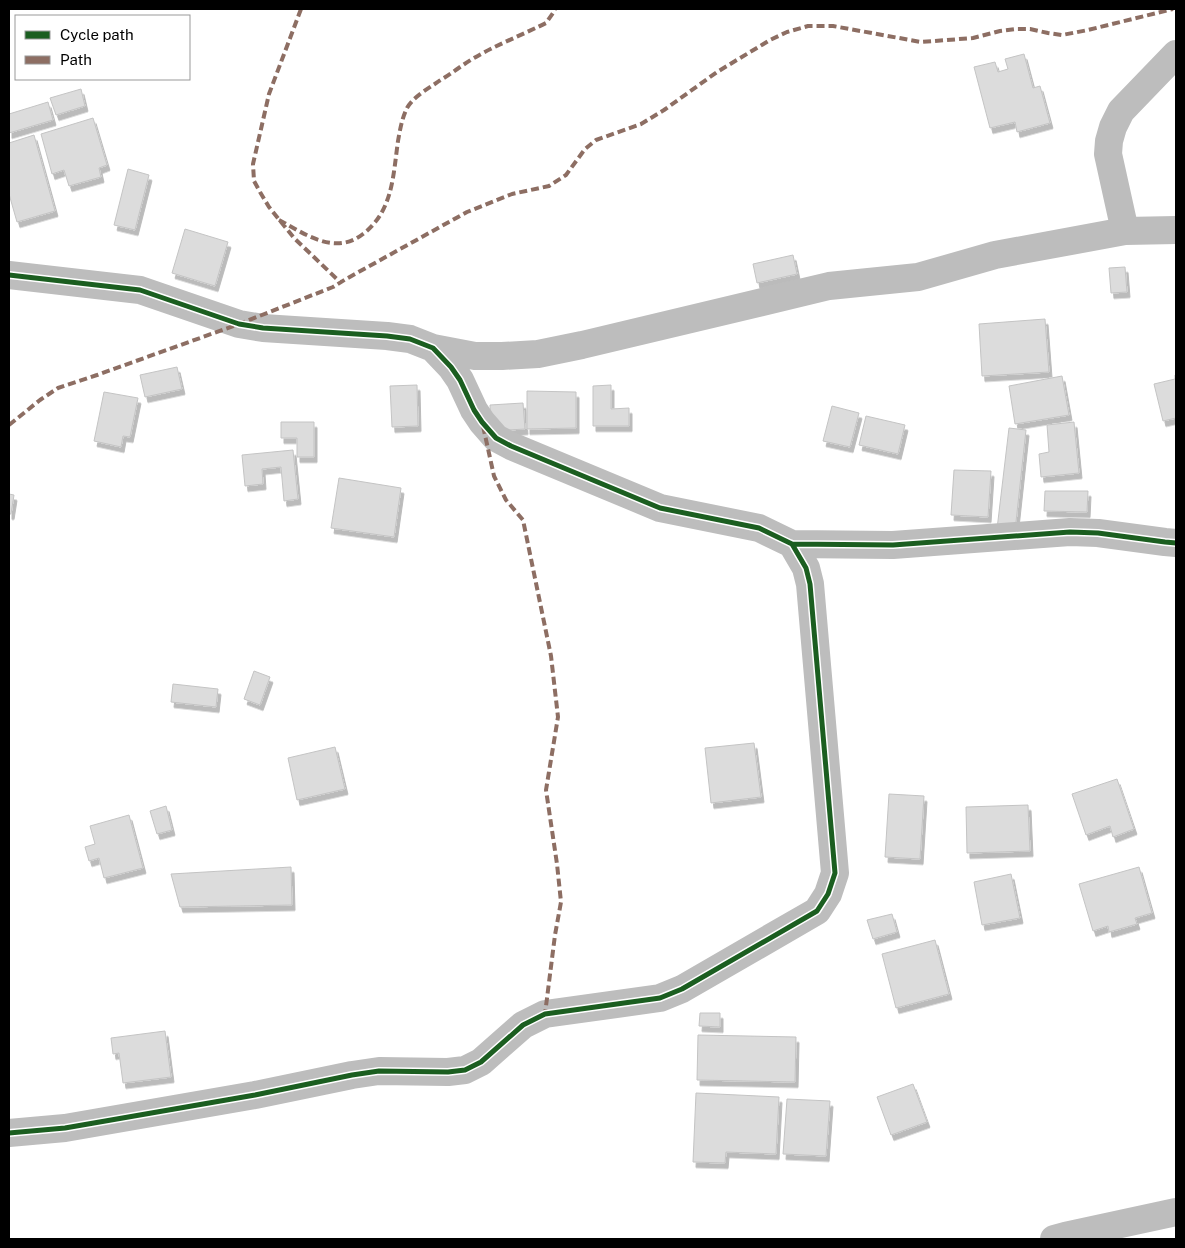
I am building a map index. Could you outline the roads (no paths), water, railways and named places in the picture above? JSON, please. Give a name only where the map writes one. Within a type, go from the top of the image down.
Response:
[{"type":"street","points":[[1125,231],[1108,154],[1109,140],[1121,111],[1176,54]]},
{"type":"street","points":[[9,275],[140,290],[239,324],[263,328],[387,336],[410,339],[433,348],[475,356],[502,356],[538,354],[582,345],[819,288],[918,277],[995,255],[1125,231],[1176,230]]},
{"type":"street","points":[[433,348],[456,374],[474,410],[496,438],[520,450],[660,508],[759,528],[792,544],[893,545],[1070,532],[1098,533],[1176,542]]},
{"type":"street","points":[[9,1133],[65,1128],[379,1071],[448,1072],[466,1070],[481,1062],[523,1025],[545,1014],[660,998],[682,989],[817,911],[828,894],[835,873],[810,584],[806,568],[792,544]]},
{"type":"street","points":[[1054,1239],[1176,1212]]}]
